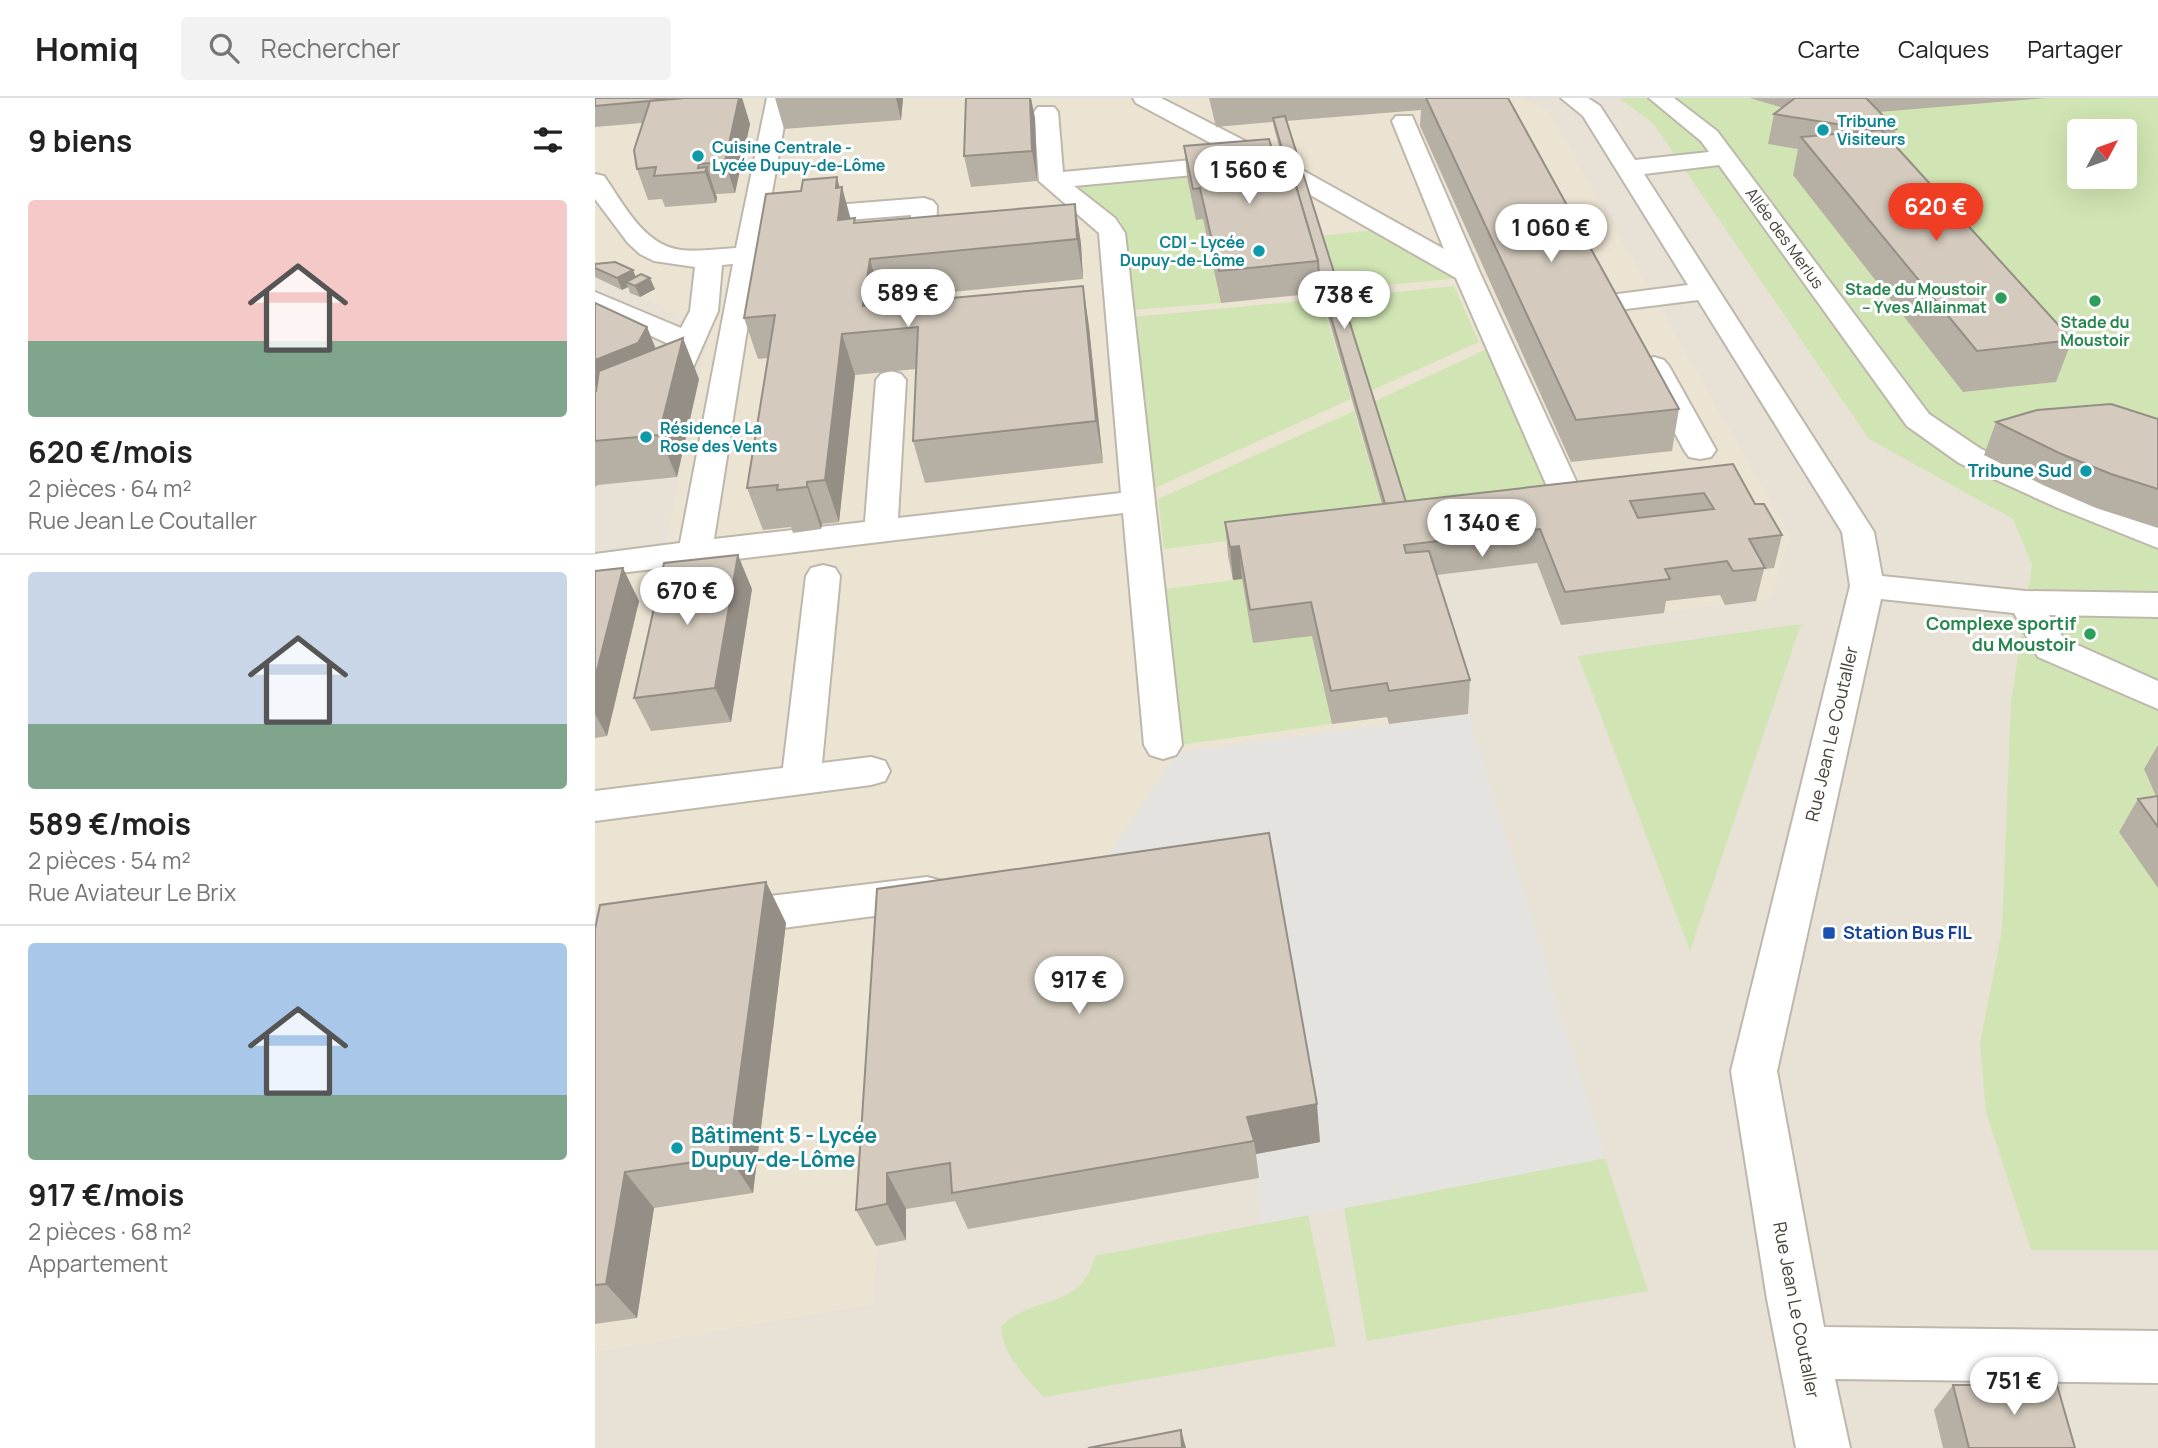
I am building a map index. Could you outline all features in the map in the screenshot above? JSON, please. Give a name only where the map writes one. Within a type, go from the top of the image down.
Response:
[{"type":"street","points":[[695,552],[747,254],[778,98]]},
{"type":"street","points":[[1144,98],[1295,176],[1467,273]]},
{"type":"street","name":"Rue Jean Le Coutaller","points":[[1572,98],[1592,111],[1629,167],[1858,532],[1867,586],[1753,1071],[1803,1353],[1823,1448]]},
{"type":"street","name":"Allée des Merlus","points":[[1660,98],[1709,136],[1919,419],[1970,456],[2069,501],[2158,537]]},
{"type":"street","points":[[1046,112],[1051,181],[1106,223],[1098,234],[1138,501],[1163,745]]},
{"type":"street","points":[[1404,121],[1467,273],[1572,507]]},
{"type":"street","points":[[1629,167],[1725,157]]},
{"type":"street","points":[[1051,181],[1262,161]]},
{"type":"street","points":[[595,181],[636,239],[660,257],[684,260],[747,254]]},
{"type":"street","points":[[754,219],[924,205],[923,251],[963,247]]},
{"type":"street","points":[[595,406],[678,373],[688,342],[703,311],[709,259]]},
{"type":"street","points":[[1605,278],[1700,450]]},
{"type":"street","points":[[1631,325],[1706,291]]},
{"type":"street","points":[[595,300],[688,342]]},
{"type":"street","points":[[881,531],[891,380]]},
{"type":"street","points":[[595,565],[1138,501]]},
{"type":"street","points":[[801,780],[823,576]]},
{"type":"street","points":[[1867,586],[2025,603],[2158,605]]},
{"type":"street","points":[[2025,603],[2051,648],[2158,696]]},
{"type":"street","points":[[595,806],[870,771]]},
{"type":"street","points":[[691,922],[962,887]]},
{"type":"street","points":[[1803,1353],[2158,1357]]},
{"type":"shaded area","points":[[595,98],[2158,98],[2158,1448],[595,1448]]},
{"type":"shaded area","points":[[595,98],[1521,98],[1548,111],[1790,536],[1771,599],[1561,625],[1536,563],[1404,579],[1468,714],[1178,752],[1089,883],[894,930],[874,1304],[595,1352],[595,553],[665,546],[713,315],[684,317],[595,277]]},
{"type":"shaded area","points":[[1468,714],[1605,1158],[1262,1224],[1252,1155],[1319,1142],[1089,884],[1178,752]]},
{"type":"green space","name":"Complexe sportif du Moustoir","points":[[1619,98],[2158,98],[2158,1250],[2031,1250],[1986,1112],[1980,1044],[2002,930],[2011,702],[2032,565],[2013,519],[1869,439],[1653,123]]},
{"type":"green space","points":[[1187,177],[1196,219],[1203,219],[1221,303],[1133,310],[1121,221],[1070,190],[1072,187]]},
{"type":"green space","points":[[1384,229],[1446,265],[1451,279],[1336,290],[1320,236]]},
{"type":"green space","points":[[1454,286],[1479,342],[1368,392],[1339,298]]},
{"type":"green space","points":[[1321,299],[1351,399],[1155,488],[1133,317]]},
{"type":"green space","points":[[1493,346],[1563,502],[1408,518],[1371,403]]},
{"type":"green space","points":[[1354,411],[1387,521],[1164,549],[1158,499]]},
{"type":"green space","points":[[1242,579],[1253,643],[1312,636],[1332,724],[1179,745],[1156,590]]},
{"type":"green space","points":[[1801,624],[1690,951],[1578,656]]},
{"type":"green space","points":[[1605,1158],[1648,1291],[1367,1341],[1344,1208]]},
{"type":"green space","points":[[1308,1215],[1336,1346],[1044,1397],[1009,1354],[1002,1335],[1002,1325],[1029,1309],[1069,1294],[1089,1273],[1095,1256]]},
{"type":"building","points":[[595,98],[667,98],[595,106]]},
{"type":"building","points":[[739,98],[725,162],[699,164],[698,168],[707,167],[705,172],[654,176],[656,167],[637,169],[634,150],[650,101]]},
{"type":"building","points":[[966,98],[1030,98],[1032,151],[964,156]]},
{"type":"building","points":[[1426,98],[1508,98],[1679,409],[1576,420]]},
{"type":"building","points":[[1795,98],[1866,98],[1896,129],[1874,130],[1774,114]]},
{"type":"building","points":[[1285,116],[1406,502],[1385,504],[1319,275],[1318,261],[1273,118]]},
{"type":"building","points":[[1881,130],[2072,340],[1977,351],[1801,137]]},
{"type":"building","name":"CDI - Lycée Dupuy-de-Lôme","points":[[1269,139],[1283,187],[1296,186],[1318,261],[1219,271],[1200,188],[1193,189],[1184,146]]},
{"type":"building","points":[[837,177],[836,188],[842,187],[838,220],[855,218],[854,223],[1075,204],[1077,239],[870,259],[863,306],[1083,286],[1096,421],[913,441],[918,327],[842,334],[825,480],[807,482],[807,487],[777,490],[778,485],[747,488],[775,315],[744,318],[766,194],[801,191],[803,180]]},
{"type":"building","points":[[615,262],[633,270],[617,278],[595,268],[595,264]]},
{"type":"building","points":[[641,274],[650,278],[635,286],[626,282]]},
{"type":"building","points":[[595,303],[647,327],[638,343],[595,360]]},
{"type":"building","points":[[683,338],[659,435],[595,441],[595,391],[599,371]]},
{"type":"building","points":[[2111,404],[2158,419],[2158,489],[2059,453],[1996,422],[2037,410]]},
{"type":"building","points":[[1733,464],[1755,504],[1764,504],[1782,535],[1749,539],[1765,568],[1733,571],[1727,561],[1665,569],[1670,579],[1565,592],[1540,529],[1404,545],[1406,553],[1429,551],[1470,680],[1389,691],[1387,683],[1331,691],[1311,602],[1250,610],[1239,546],[1230,547],[1225,522]],"holes":[[[1704,493],[1714,509],[1638,518],[1630,501]]]},
{"type":"building","points":[[738,555],[715,688],[634,698],[664,563]]},
{"type":"building","points":[[623,568],[595,678],[595,571]]},
{"type":"building","points":[[2158,796],[2158,827],[2138,799]]},
{"type":"building","points":[[1269,833],[1317,1104],[1247,1117],[1254,1141],[952,1193],[950,1163],[887,1173],[887,1204],[856,1210],[877,889]]},
{"type":"building","name":"Bâtiment 5 - Lycée Dupuy-de-Lôme","points":[[766,882],[729,1157],[625,1172],[606,1284],[595,1285],[595,929],[600,905]]},
{"type":"building","points":[[1953,1385],[2057,1385],[2075,1448],[1969,1448]]},
{"type":"building","points":[[1181,1430],[1182,1448],[1088,1448]]},
{"type":"place","name":"Tribune Visiteurs","points":[[1823,130]]},
{"type":"place","name":"Cuisine Centrale - Lycée Dupuy-de-Lôme","points":[[698,156]]},
{"type":"place","name":"CDI - Lycée Dupuy-de-Lôme","points":[[1259,251]]},
{"type":"place","name":"Stade du Moustoir – Yves Allainmat","points":[[2001,298]]},
{"type":"place","name":"Stade du Moustoir","points":[[2095,301]]},
{"type":"place","name":"Résidence La Rose des Vents","points":[[646,437]]},
{"type":"place","name":"Tribune Sud","points":[[2086,471]]},
{"type":"place","name":"Complexe sportif du Moustoir","points":[[2090,634]]},
{"type":"place","name":"Station Bus FIL","points":[[1829,933]]},
{"type":"place","name":"Bâtiment 5 - Lycée Dupuy-de-Lôme","points":[[677,1148]]}]
